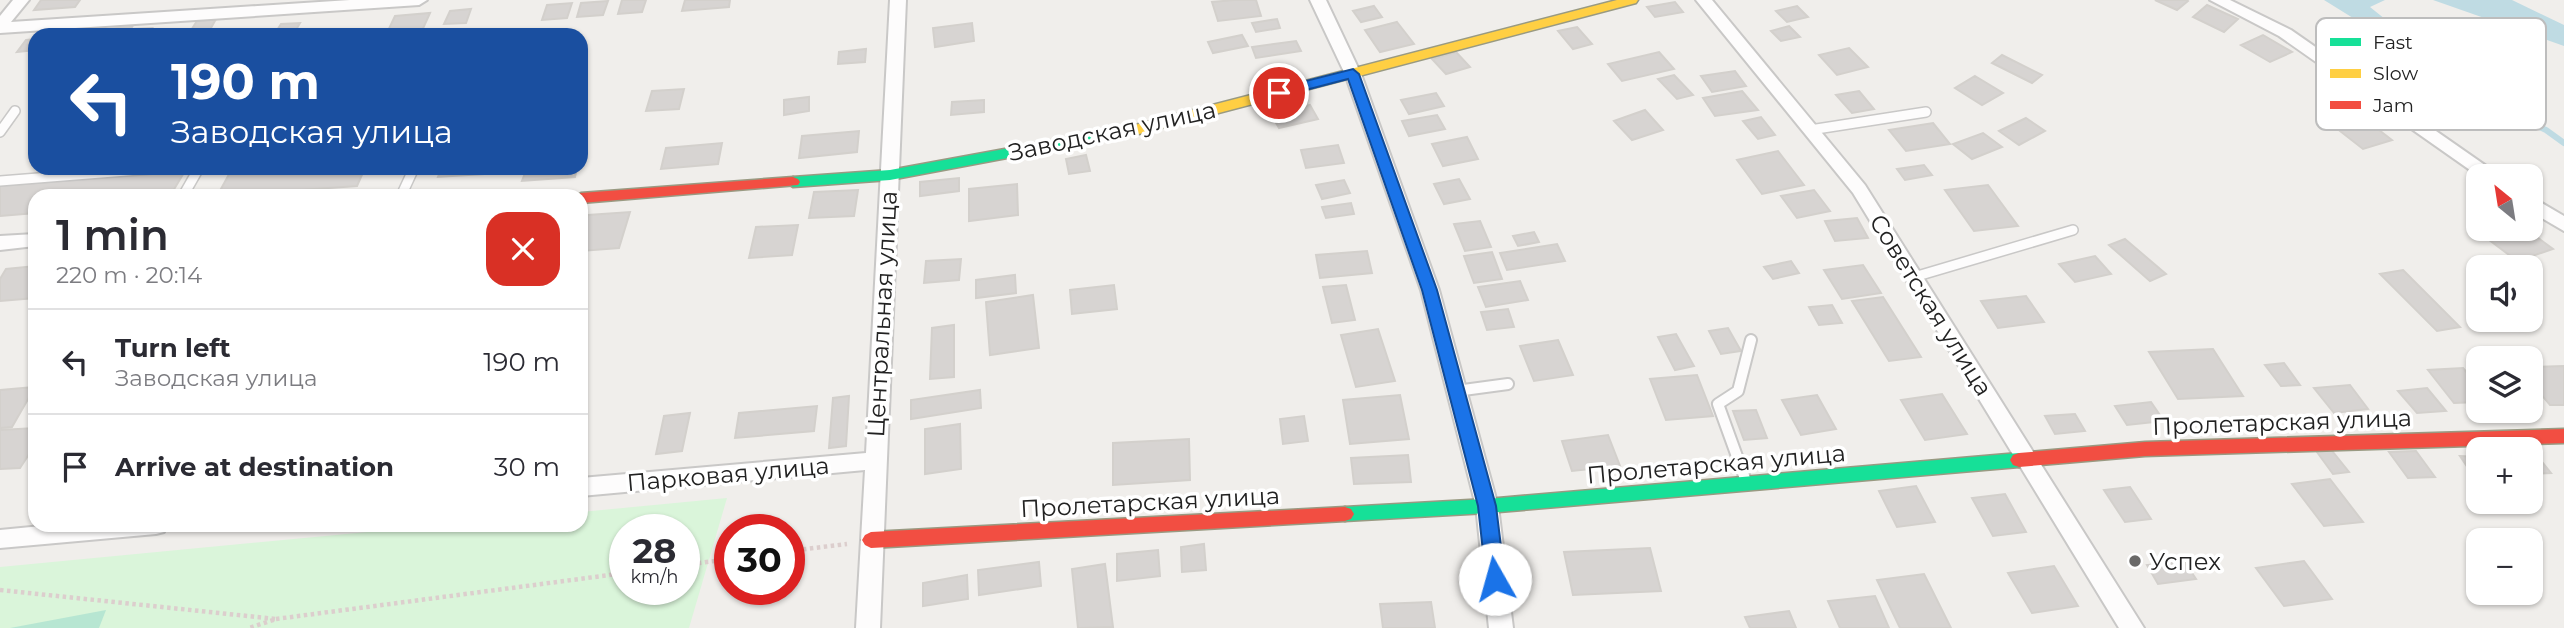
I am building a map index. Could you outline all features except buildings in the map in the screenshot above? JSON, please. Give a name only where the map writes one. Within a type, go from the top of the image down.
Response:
[{"type":"street","points":[[0,27],[22,0]]},
{"type":"street","points":[[0,27],[419,0]]},
{"type":"street","name":"Центральная улица","points":[[868,628],[898,0]]},
{"type":"street","points":[[1318,0],[1353,74],[1430,290],[1487,506],[1501,628]]},
{"type":"street","name":"Заводская улица","points":[[588,197],[890,175],[1107,137],[1632,0]]},
{"type":"street","name":"Советская улица","points":[[1703,0],[1859,189],[2132,628]]},
{"type":"street","points":[[2217,0],[2285,33],[2316,54]]},
{"type":"street","points":[[2425,130],[2474,164]]},
{"type":"street","points":[[2543,211],[2564,225]]},
{"type":"street","points":[[0,243],[28,241]]},
{"type":"street","name":"Пролетарская улица","points":[[871,540],[1487,506],[2145,449],[2564,436]]},
{"type":"street","name":"Парковая улица","points":[[588,486],[875,461]]},
{"type":"street","points":[[0,539],[78,532]]},
{"type":"lane","points":[[0,132],[15,111]]},
{"type":"lane","points":[[1810,130],[1926,112]]},
{"type":"lane","points":[[0,181],[76,175]]},
{"type":"lane","points":[[1914,277],[2073,230]]},
{"type":"lane","points":[[1748,484],[1718,404],[1738,391],[1751,340]]},
{"type":"lane","points":[[1456,391],[1508,384]]},
{"type":"path","points":[[805,549],[871,540]]},
{"type":"path","points":[[249,628],[276,619],[609,575]]},
{"type":"path","points":[[0,590],[276,619]]},
{"type":"green space","points":[[727,498],[722,514],[714,514],[714,542],[700,590],[700,514],[609,514],[609,605],[696,605],[689,628],[0,628],[0,567],[368,532],[588,532],[588,511]]},
{"type":"green space","points":[[106,610],[99,628],[10,628]]},
{"type":"water","points":[[2324,0],[2385,0],[2370,7],[2384,18],[2353,18]]},
{"type":"water","points":[[2433,0],[2512,0],[2564,25],[2564,46],[2546,40],[2546,18],[2484,18]]},
{"type":"waterway","points":[[2546,130],[2564,143]]},
{"type":"traffic: fast","points":[[793,182],[890,175],[1135,130]]},
{"type":"traffic: fast","points":[[1345,514],[1487,506],[2019,460]]},
{"type":"traffic: slow","points":[[1135,130],[1632,0]]},
{"type":"traffic: jam","points":[[588,197],[793,182]]},
{"type":"traffic: jam","points":[[2019,460],[2145,449],[2564,436]]},
{"type":"traffic: jam","points":[[871,540],[1345,514]]},
{"type":"place","name":"Успех","points":[[2135,561]]},
{"type":"route","points":[[1279,93],[1353,74],[1430,290],[1487,506],[1495,579]]}]
